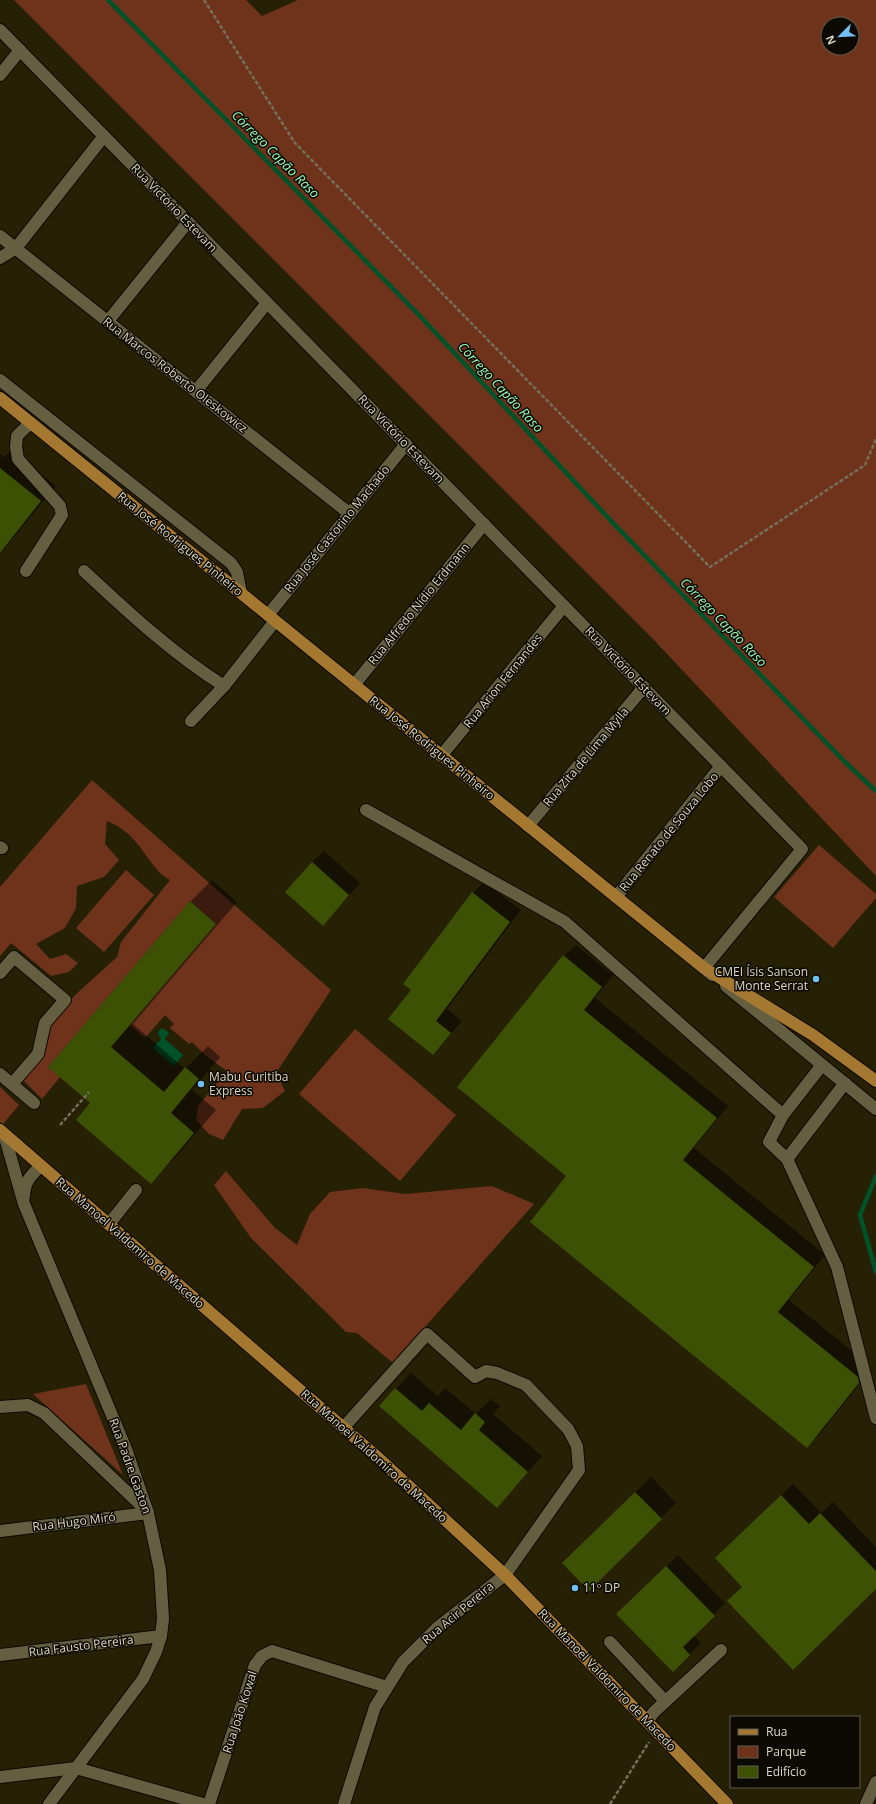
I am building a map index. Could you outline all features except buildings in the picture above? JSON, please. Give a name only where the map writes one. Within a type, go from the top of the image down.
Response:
[{"type":"main road","name":"Rua José Rodrigues Pinheiro","points":[[0,398],[704,968],[813,1035],[876,1081]]},
{"type":"main road","name":"Rua Manoel Valdomiro de Macedo","points":[[1,1134],[109,1224],[344,1427],[505,1574],[727,1804]]},
{"type":"street","name":"Rua Victório Estevam","points":[[0,30],[802,849],[704,968]]},
{"type":"street","points":[[0,75],[20,50]]},
{"type":"street","points":[[0,258],[16,248],[104,136]]},
{"type":"street","points":[[108,322],[188,222]]},
{"type":"street","name":"Rua Marcos Roberto Oleskowicz","points":[[0,236],[350,514]]},
{"type":"street","points":[[196,391],[267,302]]},
{"type":"street","points":[[0,380],[231,562],[237,572],[241,593]]},
{"type":"street","points":[[26,571],[62,515],[60,506],[18,459],[16,448],[18,436],[30,423]]},
{"type":"street","name":"Rua José Castorino Machado","points":[[192,721],[224,686],[271,618],[350,514],[406,444]]},
{"type":"street","name":"Rua Alfredo Nídio Erdmann","points":[[354,685],[484,524]]},
{"type":"street","points":[[84,571],[133,616],[201,672],[224,686]]},
{"type":"street","name":"Rua Arion Fernandes","points":[[441,756],[564,606]]},
{"type":"street","name":"Rua Zita de Lima Mylla","points":[[528,826],[644,687]]},
{"type":"street","name":"Rua Renato de Souza Lobo","points":[[616,897],[721,766]]},
{"type":"street","points":[[366,810],[565,922],[783,1115]]},
{"type":"street","points":[[0,973],[14,957],[65,1000],[45,1023],[38,1054],[12,1084]]},
{"type":"street","points":[[704,968],[876,1109]]},
{"type":"street","points":[[822,1065],[783,1115],[769,1142],[787,1159],[837,1267],[876,1418]]},
{"type":"street","points":[[0,1074],[34,1103]]},
{"type":"street","points":[[787,1159],[845,1083]]},
{"type":"street","name":"Rua Padre Gaston","points":[[1,1134],[24,1204],[126,1449],[148,1513],[155,1539],[163,1594],[161,1636],[156,1652],[143,1679],[49,1804]]},
{"type":"street","name":"Rua Padre Gaston","points":[[24,1204],[25,1184],[28,1178],[41,1166]]},
{"type":"street","points":[[109,1224],[136,1190]]},
{"type":"street","name":"Rua Acir Pereira","points":[[344,1427],[427,1334],[475,1377],[486,1371],[497,1373],[526,1385],[568,1429],[577,1446],[579,1470],[505,1574],[438,1627],[403,1662],[375,1707],[344,1804]]},
{"type":"street","points":[[0,1408],[28,1405],[44,1413],[148,1513]]},
{"type":"street","name":"Rua Hugo Miró","points":[[0,1531],[148,1513]]},
{"type":"street","name":"Rua Fausto Pereira","points":[[0,1655],[161,1636]]},
{"type":"street","points":[[610,1642],[665,1701]]},
{"type":"street","points":[[647,1721],[665,1701],[721,1650]]},
{"type":"street","name":"Rua João Kowal","points":[[209,1804],[255,1665],[262,1656],[272,1651],[387,1687]]},
{"type":"street","points":[[0,1777],[76,1768],[203,1804]]},
{"type":"street","points":[[866,1804],[876,1782]]},
{"type":"path","points":[[204,0],[295,143],[710,567],[865,465],[876,439]]},
{"type":"path","points":[[60,1125],[89,1092]]},
{"type":"path","points":[[610,1804],[656,1731]]},
{"type":"green space","points":[[14,0],[246,0],[262,16],[298,0],[876,0],[876,876],[653,639]]},
{"type":"green space","points":[[92,780],[331,990],[276,1073],[285,1091],[263,1108],[242,1109],[223,1140],[209,1134],[196,1120],[198,1106],[227,1071],[206,1056],[192,1042],[189,1044],[170,1028],[174,1024],[165,1015],[145,1038],[130,1025],[216,924],[190,901],[48,1067],[60,1077],[42,1099],[22,1079],[49,1025],[75,995],[117,957],[121,942],[170,880],[160,873],[125,831],[107,821],[105,844],[119,860],[104,877],[77,886],[76,908],[65,928],[36,944],[50,959],[66,954],[78,963],[69,972],[51,976],[11,943],[0,956],[0,887]]},
{"type":"green space","points":[[819,845],[876,894],[876,898],[833,948],[774,897]]},
{"type":"green space","points":[[126,870],[154,895],[104,952],[76,928]]},
{"type":"green space","points":[[355,1029],[456,1115],[400,1181],[299,1094]]},
{"type":"green space","points":[[0,1087],[19,1105],[3,1124],[0,1122]]},
{"type":"green space","points":[[226,1171],[275,1228],[297,1245],[310,1214],[330,1192],[363,1188],[405,1194],[492,1186],[534,1204],[393,1363],[357,1333],[346,1332],[251,1238],[214,1185]]},
{"type":"green space","points":[[86,1384],[123,1475],[33,1394]]},
{"type":"shaded area","points":[[163,1028],[169,1033],[165,1039],[183,1055],[174,1066],[153,1048],[161,1039],[158,1034],[159,1030]]},
{"type":"waterway","name":"Córrego Capão Raso","points":[[108,0],[419,315],[613,523],[845,762],[876,791]]},
{"type":"waterway","points":[[876,1176],[860,1215],[876,1272]]},
{"type":"place","name":"CMEI Ísis Sanson Monte Serrat","points":[[816,979]]},
{"type":"place","name":"Mabu Curitiba Express","points":[[201,1084]]},
{"type":"place","name":"11º DP","points":[[575,1588]]}]
